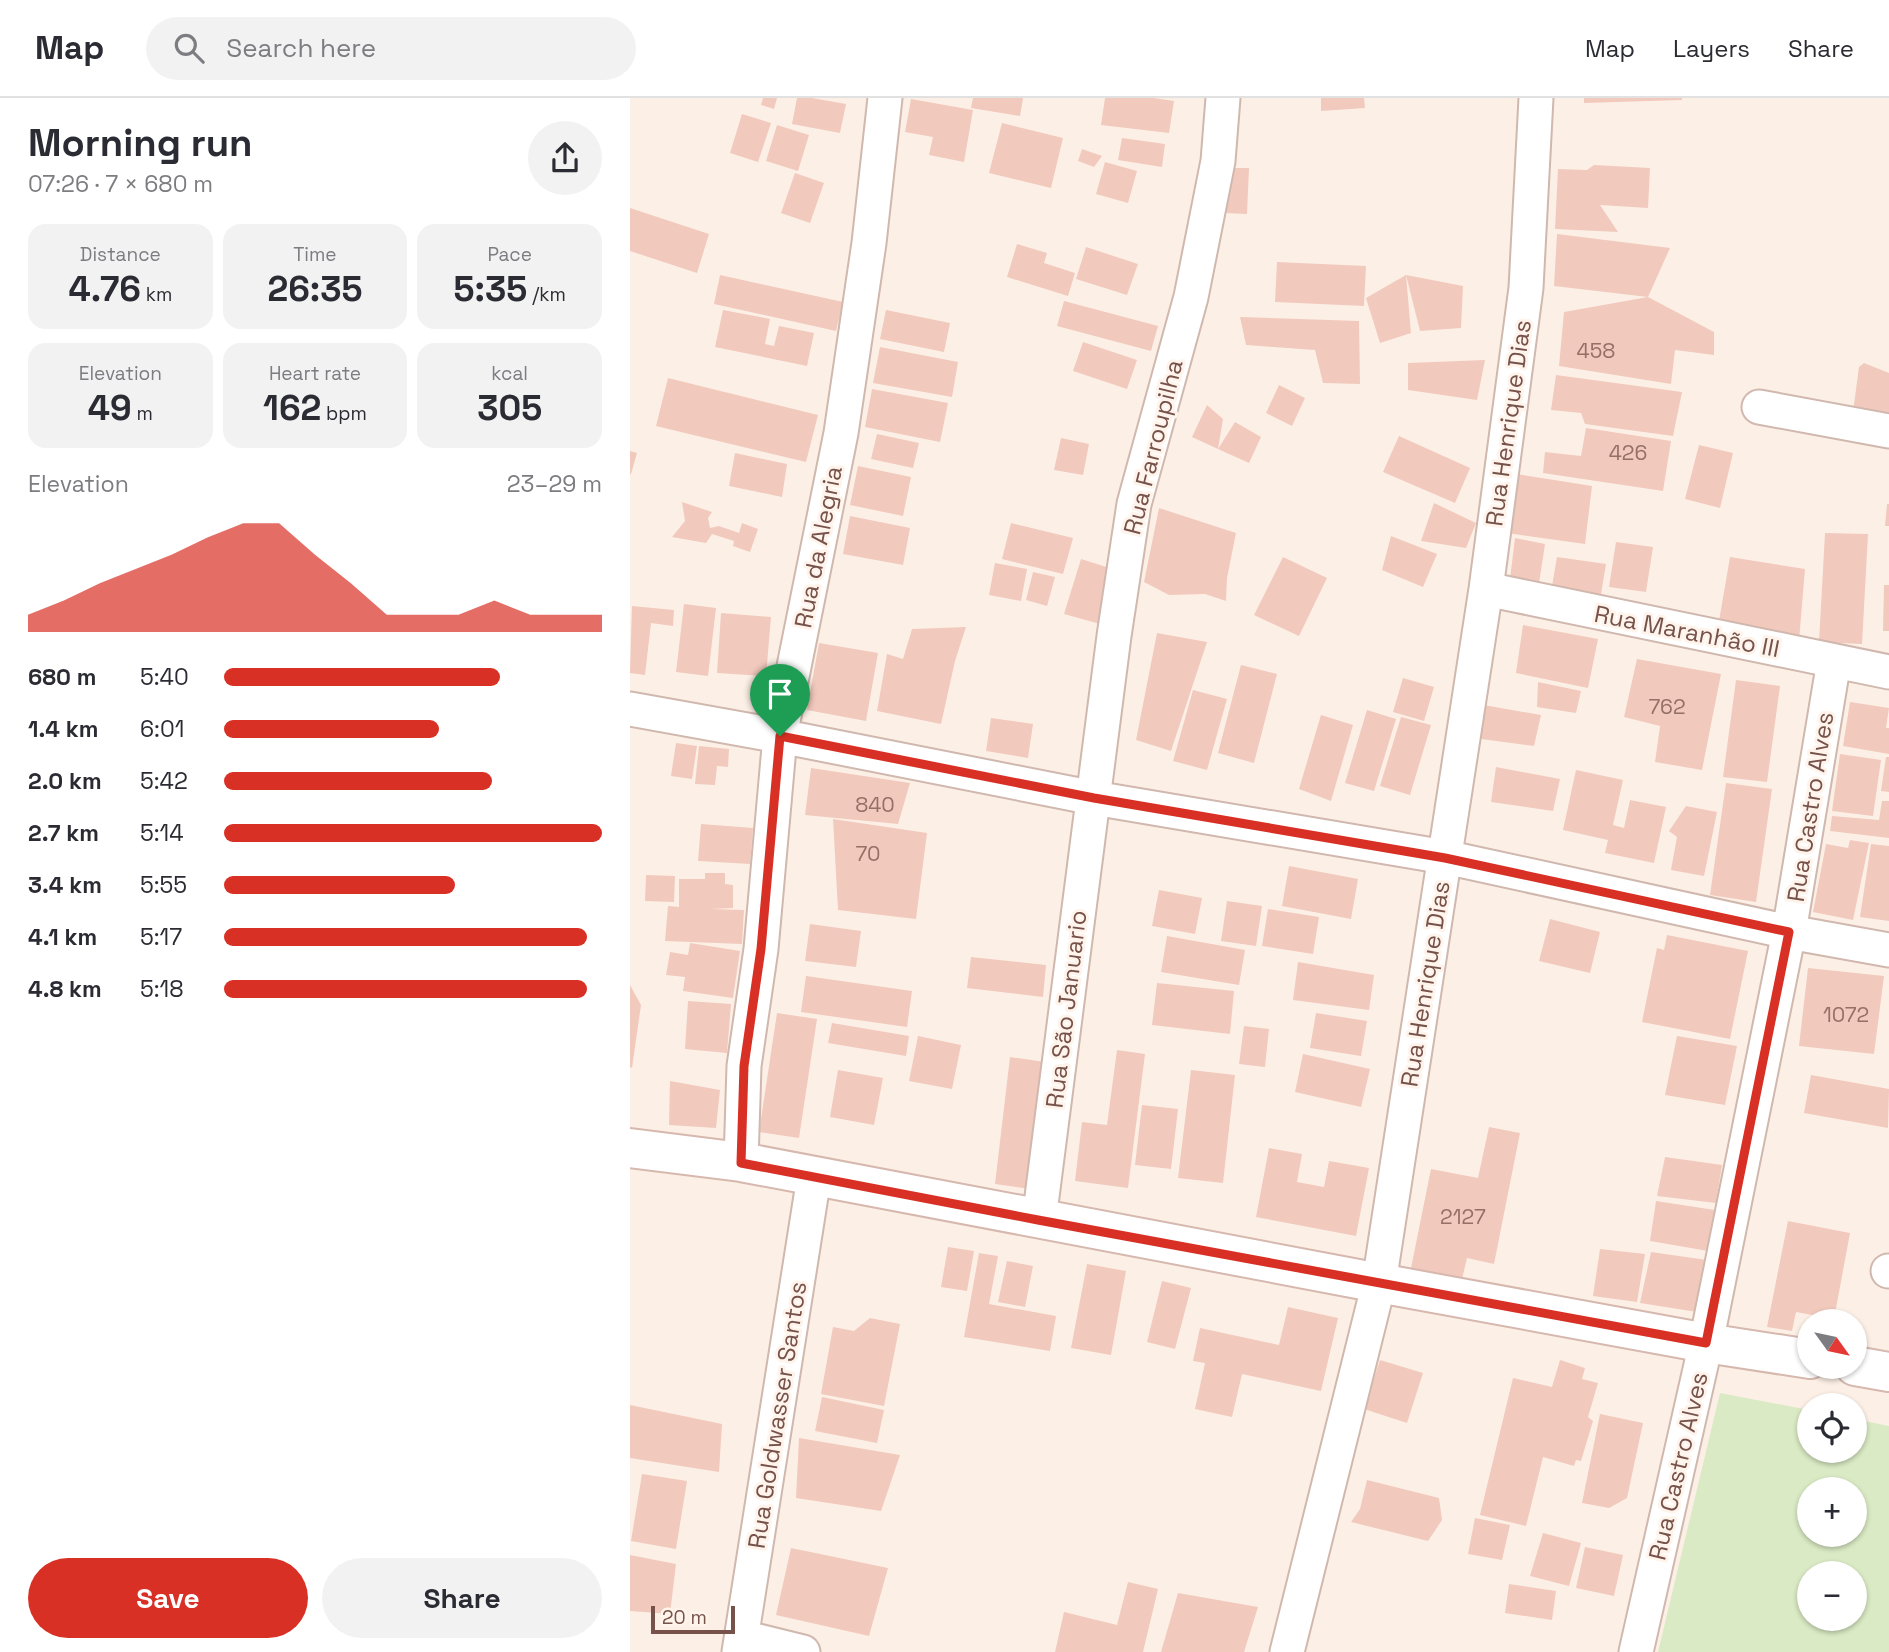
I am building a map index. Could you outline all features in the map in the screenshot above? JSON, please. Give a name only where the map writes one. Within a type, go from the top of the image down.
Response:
[{"type":"street","name":"Rua da Alegria","points":[[741,1163],[744,1066],[761,949],[780,736],[841,433],[869,243],[885,98]]},
{"type":"street","name":"Rua Farroupilha","points":[[1094,798],[1114,636],[1135,504],[1191,297],[1217,161],[1223,98]]},
{"type":"street","name":"Rua Henrique Dias","points":[[1287,1652],[1379,1283],[1486,589],[1526,288],[1536,98]]},
{"type":"street","points":[[1759,407],[1889,430]]},
{"type":"street","name":"Rua Maranhão III","points":[[1486,589],[1889,672]]},
{"type":"street","name":"Rua Castro Alves","points":[[1636,1652],[1706,1343],[1789,932],[1834,661]]},
{"type":"street","points":[[630,709],[1094,798],[1445,858],[1789,932],[1889,950]]},
{"type":"street","name":"Rua São Januario","points":[[1038,1220],[1094,798]]},
{"type":"street","points":[[630,1147],[741,1163],[1379,1283],[1797,1357]]},
{"type":"street","name":"Rua Goldwasser Santos","points":[[741,1644],[814,1178]]},
{"type":"street","points":[[1867,1368],[1889,1372]]},
{"type":"street","points":[[741,1644],[803,1652]]},
{"type":"green space","points":[[1720,1393],[1797,1408],[1797,1463],[1867,1463],[1867,1421],[1889,1426],[1889,1652],[1658,1652]]},
{"type":"building","points":[[763,98],[777,98],[774,109],[761,105]]},
{"type":"building","points":[[797,98],[846,104],[840,133],[792,124]]},
{"type":"building","points":[[973,98],[1023,98],[1020,116],[971,108]]},
{"type":"building","points":[[1105,98],[1154,98],[1174,101],[1169,133],[1101,125]]},
{"type":"building","points":[[1321,98],[1364,98],[1365,108],[1321,111]]},
{"type":"building","points":[[1584,98],[1682,98],[1682,100],[1584,103]]},
{"type":"building","points":[[911,99],[973,110],[964,162],[929,155],[933,137],[905,132]]},
{"type":"building","points":[[742,114],[771,123],[758,162],[730,153]]},
{"type":"building","points":[[1002,123],[1063,138],[1051,188],[989,173]]},
{"type":"building","points":[[777,125],[809,135],[798,171],[766,161]]},
{"type":"building","points":[[1122,138],[1165,144],[1162,167],[1118,160]]},
{"type":"building","points":[[1082,149],[1102,156],[1094,167],[1078,161]]},
{"type":"building","points":[[1105,162],[1137,171],[1128,203],[1096,194]]},
{"type":"building","points":[[1594,165],[1650,168],[1648,208],[1600,205],[1618,232],[1555,229],[1558,169],[1587,170]]},
{"type":"building","points":[[1225,168],[1249,168],[1247,214],[1224,213]]},
{"type":"building","points":[[795,173],[824,183],[810,223],[781,213]]},
{"type":"building","points":[[630,208],[709,234],[697,273],[630,251]]},
{"type":"building","points":[[1557,234],[1670,248],[1648,297],[1554,286]]},
{"type":"building","points":[[1017,244],[1047,253],[1044,263],[1075,273],[1068,296],[1007,277]]},
{"type":"building","points":[[1086,247],[1138,264],[1127,295],[1076,279]]},
{"type":"building","points":[[1277,262],[1366,266],[1364,306],[1275,302]]},
{"type":"building","points":[[720,275],[843,302],[836,331],[714,304]]},
{"type":"building","points":[[1406,275],[1463,286],[1461,328],[1420,331]]},
{"type":"building","points":[[1406,275],[1411,333],[1380,343],[1366,298]]},
{"type":"building","points":[[1648,297],[1714,332],[1714,355],[1675,350],[1671,384],[1559,366],[1564,312]]},
{"type":"building","points":[[1064,301],[1158,326],[1151,351],[1057,326]]},
{"type":"building","points":[[723,310],[770,319],[765,344],[774,346],[779,326],[814,333],[807,366],[715,347]]},
{"type":"building","points":[[886,310],[950,323],[944,352],[880,339]]},
{"type":"building","points":[[1240,317],[1359,321],[1360,384],[1323,383],[1315,350],[1246,345]]},
{"type":"building","points":[[1083,342],[1137,360],[1127,389],[1073,371]]},
{"type":"building","points":[[880,347],[958,362],[952,397],[873,383]]},
{"type":"building","points":[[1485,360],[1477,400],[1408,390],[1408,363]]},
{"type":"building","points":[[1864,363],[1889,373],[1889,421],[1853,412],[1859,367]]},
{"type":"building","points":[[1556,375],[1682,392],[1673,436],[1585,424],[1581,413],[1551,410]]},
{"type":"building","points":[[668,378],[818,415],[806,462],[656,426]]},
{"type":"building","points":[[1279,385],[1305,398],[1292,426],[1266,413]]},
{"type":"building","points":[[872,389],[948,403],[940,442],[865,427]]},
{"type":"building","points":[[1207,405],[1223,419],[1218,449],[1192,437]]},
{"type":"building","points":[[1235,422],[1261,437],[1249,463],[1218,449]]},
{"type":"building","points":[[1586,428],[1671,441],[1663,491],[1543,473],[1545,452],[1581,456]]},
{"type":"building","points":[[877,434],[919,443],[913,468],[871,459]]},
{"type":"building","points":[[1399,436],[1470,468],[1455,503],[1383,472]]},
{"type":"building","points":[[1061,438],[1089,444],[1083,475],[1054,470]]},
{"type":"building","points":[[1699,445],[1733,453],[1720,508],[1685,499]]},
{"type":"building","points":[[630,451],[637,453],[631,474],[630,474]]},
{"type":"building","points":[[735,453],[787,464],[782,497],[729,486]]},
{"type":"building","points":[[858,466],[911,477],[903,516],[850,505]]},
{"type":"building","points":[[1516,474],[1592,486],[1585,544],[1507,533]]},
{"type":"building","points":[[682,502],[712,512],[708,518],[710,528],[719,526],[739,533],[742,523],[758,529],[750,552],[733,546],[734,541],[712,534],[706,543],[672,537],[685,521]]},
{"type":"building","points":[[1434,503],[1476,523],[1466,548],[1421,541]]},
{"type":"building","points":[[1887,504],[1889,526],[1885,526]]},
{"type":"building","points":[[1159,508],[1236,533],[1227,578],[1226,601],[1205,594],[1169,595],[1144,582]]},
{"type":"building","points":[[850,516],[910,528],[903,565],[843,554]]},
{"type":"building","points":[[1011,523],[1073,538],[1063,574],[1002,559]]},
{"type":"building","points":[[1825,533],[1868,534],[1862,644],[1819,642]]},
{"type":"building","points":[[1391,536],[1437,554],[1423,587],[1382,570]]},
{"type":"building","points":[[1515,538],[1545,544],[1538,590],[1509,587]]},
{"type":"building","points":[[1616,542],[1653,547],[1646,592],[1609,587]]},
{"type":"building","points":[[1283,557],[1327,578],[1299,636],[1254,615]]},
{"type":"building","points":[[1557,557],[1606,564],[1600,600],[1551,592]]},
{"type":"building","points":[[1730,557],[1805,569],[1799,641],[1718,627]]},
{"type":"building","points":[[1081,559],[1116,570],[1100,624],[1064,614]]},
{"type":"building","points":[[995,563],[1027,569],[1021,601],[989,595]]},
{"type":"building","points":[[1033,572],[1055,577],[1047,606],[1026,600]]},
{"type":"building","points":[[1884,585],[1889,585],[1889,631],[1883,631]]},
{"type":"building","points":[[684,604],[716,608],[708,676],[676,672]]},
{"type":"building","points":[[632,606],[674,610],[673,626],[651,623],[645,675],[630,673]]},
{"type":"building","points":[[721,613],[771,617],[766,676],[717,673]]},
{"type":"building","points":[[1523,625],[1598,639],[1588,688],[1516,673]]},
{"type":"building","points":[[966,627],[955,661],[941,724],[877,711],[887,654],[903,659],[912,629]]},
{"type":"building","points":[[1157,633],[1207,642],[1171,751],[1136,740]]},
{"type":"building","points":[[819,643],[878,653],[866,721],[807,710]]},
{"type":"building","points":[[1637,659],[1721,674],[1702,770],[1655,762],[1660,726],[1624,717]]},
{"type":"building","points":[[1241,665],[1277,674],[1254,763],[1218,753]]},
{"type":"building","points":[[1403,678],[1434,687],[1424,721],[1393,712]]},
{"type":"building","points":[[1736,680],[1780,686],[1767,782],[1723,777]]},
{"type":"building","points":[[1538,682],[1581,691],[1576,713],[1537,707]]},
{"type":"building","points":[[1193,690],[1227,699],[1207,770],[1173,761]]},
{"type":"building","points":[[1850,702],[1889,708],[1886,728],[1889,728],[1889,754],[1843,746]]},
{"type":"building","points":[[1478,704],[1541,715],[1534,746],[1474,738]]},
{"type":"building","points":[[1367,710],[1396,719],[1374,791],[1345,783]]},
{"type":"building","points":[[1321,715],[1353,725],[1331,801],[1299,789]]},
{"type":"building","points":[[1401,717],[1431,725],[1410,795],[1380,786]]},
{"type":"building","points":[[991,718],[1033,724],[1028,758],[986,751]]},
{"type":"building","points":[[676,743],[697,746],[692,779],[671,776]]},
{"type":"building","points":[[699,746],[729,749],[728,767],[717,766],[715,785],[695,784]]},
{"type":"building","points":[[1840,754],[1881,760],[1873,816],[1832,811]]},
{"type":"building","points":[[1886,757],[1889,757],[1889,792],[1881,791]]},
{"type":"building","points":[[1496,767],[1560,779],[1553,811],[1491,802]]},
{"type":"building","points":[[811,768],[910,783],[898,824],[805,815]]},
{"type":"building","points":[[1576,770],[1623,780],[1613,825],[1624,828],[1630,800],[1666,807],[1654,863],[1605,853],[1608,840],[1563,830]]},
{"type":"building","points":[[1726,783],[1772,789],[1756,902],[1710,895]]},
{"type":"building","points":[[1882,801],[1889,801],[1889,838],[1830,831],[1832,816],[1879,820]]},
{"type":"building","points":[[1686,806],[1717,812],[1704,876],[1671,870],[1677,837],[1669,831]]},
{"type":"building","points":[[833,819],[927,833],[916,919],[838,910]]},
{"type":"building","points":[[701,824],[753,828],[750,864],[698,861]]},
{"type":"building","points":[[1850,840],[1869,843],[1853,920],[1813,912],[1826,844],[1848,848]]},
{"type":"building","points":[[1871,844],[1889,846],[1889,921],[1860,917]]},
{"type":"building","points":[[1289,866],[1358,879],[1351,919],[1282,906]]},
{"type":"building","points":[[705,873],[725,873],[725,884],[733,885],[733,908],[711,909],[744,910],[742,944],[665,941],[668,906],[679,907],[679,879],[705,879]]},
{"type":"building","points":[[646,875],[675,876],[674,902],[645,901]]},
{"type":"building","points":[[1159,890],[1202,898],[1195,934],[1152,926]]},
{"type":"building","points":[[1227,901],[1262,906],[1256,946],[1221,941]]},
{"type":"building","points":[[1268,909],[1319,917],[1313,954],[1262,946]]},
{"type":"building","points":[[1550,919],[1600,932],[1590,973],[1539,961]]},
{"type":"building","points":[[810,924],[861,931],[856,967],[805,961]]},
{"type":"building","points":[[1667,935],[1748,951],[1730,1039],[1642,1022],[1657,948],[1664,950]]},
{"type":"building","points":[[1167,936],[1245,950],[1239,985],[1161,972]]},
{"type":"building","points":[[690,943],[740,951],[733,998],[683,991],[685,977],[666,975],[670,952],[688,955]]},
{"type":"building","points":[[971,957],[1046,965],[1043,997],[967,988]]},
{"type":"building","points":[[1298,962],[1374,975],[1369,1010],[1293,1000]]},
{"type":"building","points":[[1808,968],[1884,976],[1874,1054],[1799,1046]]},
{"type":"building","points":[[806,976],[912,991],[907,1027],[801,1012]]},
{"type":"building","points":[[1157,983],[1234,991],[1230,1034],[1152,1025]]},
{"type":"building","points":[[630,985],[641,1005],[632,1068],[630,1067]]},
{"type":"building","points":[[688,1001],[731,1004],[727,1053],[685,1049]]},
{"type":"building","points":[[777,1013],[817,1019],[799,1138],[759,1132]]},
{"type":"building","points":[[1316,1013],[1367,1021],[1361,1056],[1310,1048]]},
{"type":"building","points":[[832,1023],[909,1036],[906,1056],[828,1043]]},
{"type":"building","points":[[1244,1026],[1269,1029],[1265,1067],[1239,1064]]},
{"type":"building","points":[[918,1036],[961,1045],[952,1089],[909,1081]]},
{"type":"building","points":[[1677,1036],[1737,1046],[1725,1105],[1665,1095]]},
{"type":"building","points":[[1117,1050],[1145,1054],[1128,1188],[1075,1181],[1082,1122],[1107,1125]]},
{"type":"building","points":[[1303,1054],[1370,1069],[1361,1107],[1295,1092]]},
{"type":"building","points":[[1010,1057],[1045,1062],[1030,1189],[995,1184]]},
{"type":"building","points":[[838,1070],[883,1078],[874,1125],[830,1117]]},
{"type":"building","points":[[1191,1070],[1235,1075],[1223,1183],[1178,1178]]},
{"type":"building","points":[[1811,1075],[1889,1089],[1888,1128],[1804,1113]]},
{"type":"building","points":[[670,1081],[720,1090],[716,1128],[669,1125]]},
{"type":"building","points":[[1142,1105],[1178,1109],[1171,1169],[1135,1165]]},
{"type":"building","points":[[1489,1127],[1520,1133],[1494,1264],[1467,1258],[1462,1279],[1411,1268],[1431,1169],[1478,1178]]},
{"type":"building","points":[[1269,1148],[1302,1154],[1297,1182],[1324,1187],[1329,1161],[1369,1168],[1356,1236],[1256,1217]]},
{"type":"building","points":[[1665,1157],[1722,1165],[1716,1203],[1657,1196]]},
{"type":"building","points":[[1656,1201],[1715,1210],[1708,1251],[1650,1241]]},
{"type":"building","points":[[1788,1221],[1850,1233],[1836,1309],[1797,1309],[1792,1331],[1767,1327]]},
{"type":"building","points":[[948,1247],[974,1251],[967,1291],[941,1287]]},
{"type":"building","points":[[1600,1249],[1645,1254],[1637,1302],[1593,1296]]},
{"type":"building","points":[[1651,1252],[1707,1260],[1697,1312],[1640,1303]]},
{"type":"building","points":[[979,1253],[998,1256],[989,1304],[1056,1316],[1050,1351],[964,1337]]},
{"type":"building","points":[[1007,1261],[1033,1266],[1025,1307],[998,1302]]},
{"type":"building","points":[[1087,1264],[1126,1271],[1111,1355],[1071,1348]]},
{"type":"building","points":[[1162,1281],[1191,1288],[1175,1349],[1147,1342]]},
{"type":"building","points":[[1288,1307],[1338,1318],[1321,1391],[1242,1374],[1232,1417],[1195,1409],[1205,1363],[1193,1361],[1200,1328],[1279,1345]]},
{"type":"building","points":[[870,1318],[900,1324],[884,1406],[821,1394],[833,1327],[854,1331]]},
{"type":"building","points":[[1380,1360],[1423,1373],[1407,1423],[1364,1409]]},
{"type":"building","points":[[1560,1360],[1585,1368],[1582,1379],[1598,1383],[1588,1417],[1593,1421],[1581,1461],[1576,1460],[1574,1466],[1543,1457],[1526,1526],[1480,1515],[1513,1378],[1552,1387]]},
{"type":"building","points":[[822,1397],[884,1410],[877,1443],[815,1431]]},
{"type":"building","points":[[630,1405],[722,1424],[719,1472],[630,1458]]},
{"type":"building","points":[[1600,1414],[1643,1423],[1627,1498],[1609,1508],[1582,1503]]},
{"type":"building","points":[[799,1438],[900,1455],[881,1511],[796,1498]]},
{"type":"building","points":[[642,1474],[687,1481],[676,1549],[631,1541]]},
{"type":"building","points":[[1367,1480],[1439,1498],[1442,1520],[1428,1541],[1351,1522],[1360,1509]]},
{"type":"building","points":[[1475,1518],[1510,1525],[1502,1560],[1468,1554]]},
{"type":"building","points":[[1543,1533],[1581,1543],[1569,1586],[1530,1576]]},
{"type":"building","points":[[1585,1547],[1623,1555],[1614,1596],[1576,1588]]},
{"type":"building","points":[[791,1548],[888,1568],[869,1636],[776,1615]]},
{"type":"building","points":[[630,1555],[676,1564],[670,1614],[630,1611]]},
{"type":"building","points":[[1128,1582],[1158,1589],[1143,1652],[1055,1652],[1064,1612],[1117,1625]]},
{"type":"building","points":[[1509,1584],[1556,1591],[1552,1620],[1505,1613]]},
{"type":"building","points":[[1178,1593],[1258,1607],[1244,1652],[1161,1652]]},
{"type":"route","points":[[780,736],[1094,798],[1445,858],[1789,932],[1706,1343],[741,1163],[744,1066],[761,949],[780,736]]}]
